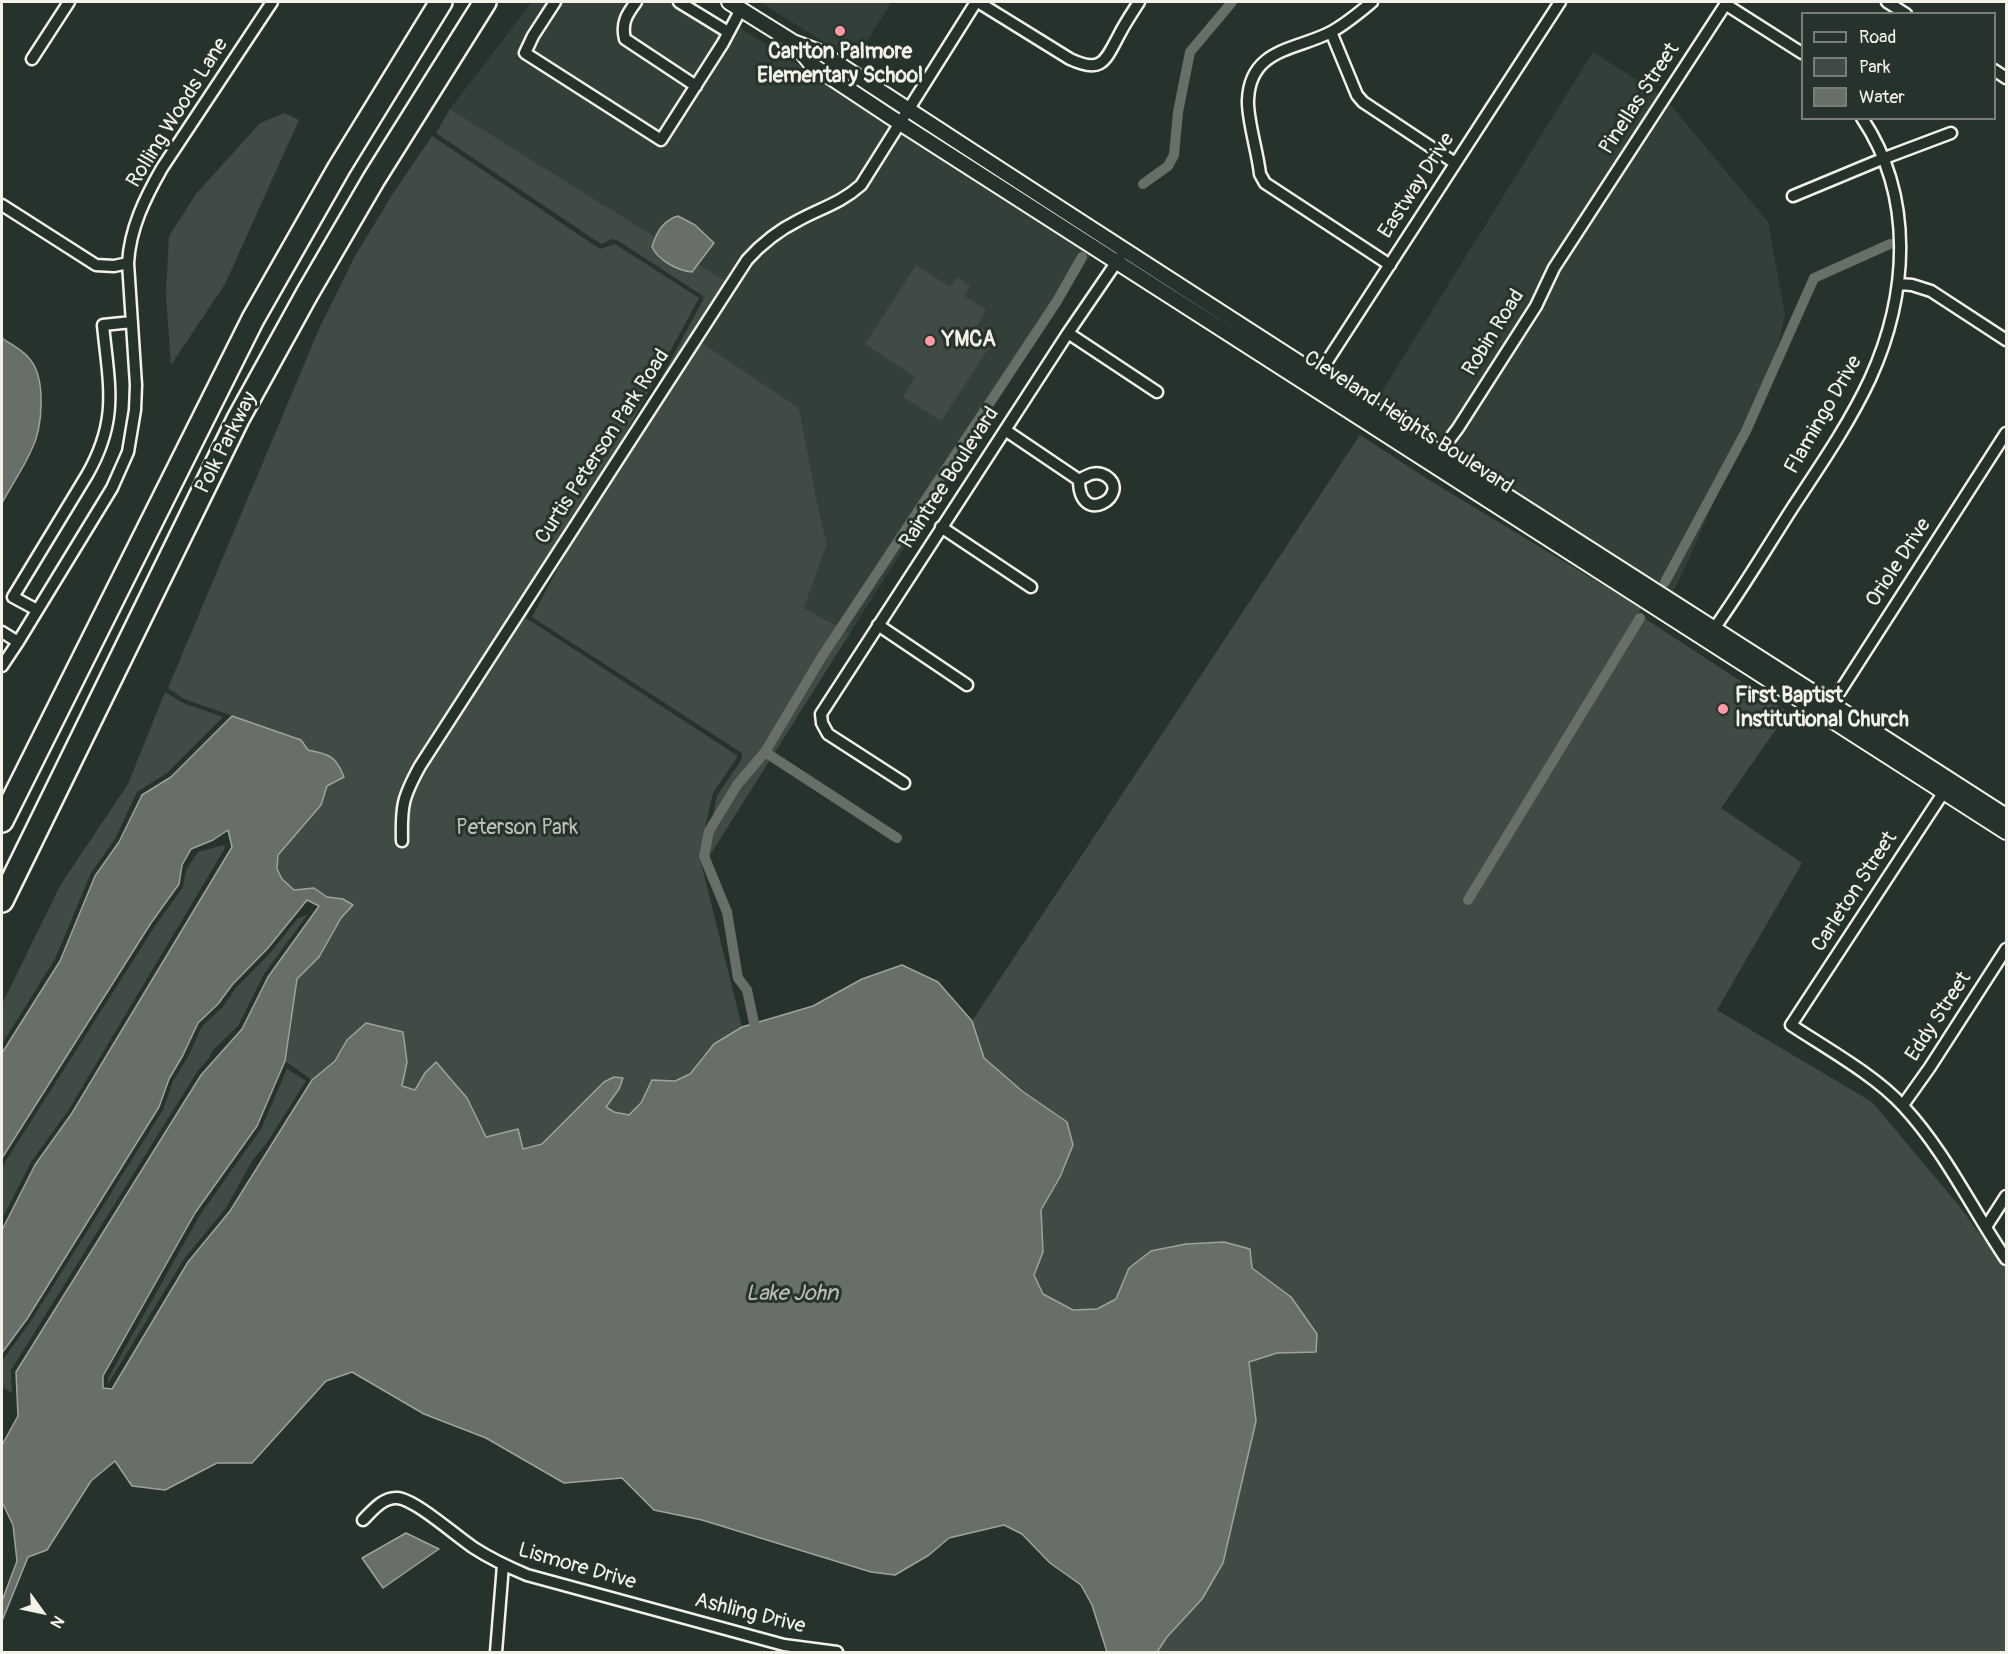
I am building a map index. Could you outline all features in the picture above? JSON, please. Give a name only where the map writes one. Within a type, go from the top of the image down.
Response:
[{"type":"highway","name":"Polk Parkway","points":[[2,822],[253,319],[339,168],[441,2]]},
{"type":"highway","name":"Polk Parkway","points":[[2,901],[238,419],[374,179],[485,2]]},
{"type":"street","points":[[32,59],[69,2]]},
{"type":"street","name":"Rolling Woods Lane","points":[[2,666],[112,488],[128,452],[136,402],[128,263],[129,245],[146,196],[162,168],[272,2]]},
{"type":"street","points":[[555,2],[525,53],[661,140],[723,43],[735,5]]},
{"type":"street","points":[[636,2],[626,16],[623,26],[625,39],[696,86]]},
{"type":"street","points":[[679,2],[728,32]]},
{"type":"street","points":[[977,2],[1070,59],[1084,66],[1094,66],[1101,64],[1110,54],[1139,2]]},
{"type":"street","name":"Curtis Peterson Park Road","points":[[402,841],[401,812],[407,791],[420,766],[747,260],[761,244],[776,234],[799,220],[844,200],[861,185],[977,2]]},
{"type":"street","points":[[1372,2],[1331,32],[1282,50],[1271,57],[1257,70],[1251,84],[1248,101],[1260,174],[1265,183],[1390,265]]},
{"type":"street","name":"Eastway Drive","points":[[1296,378],[1324,366],[1560,2]]},
{"type":"street","points":[[1887,2],[1903,12]]},
{"type":"street","points":[[1726,3],[1801,52]]},
{"type":"street","name":"Pinellas Street","points":[[1587,219],[1726,3]]},
{"type":"street","name":"Cleveland Heights Boulevard","points":[[735,5],[793,42],[822,53],[908,109],[1296,378],[1428,461],[1584,552]]},
{"type":"street","points":[[1331,32],[1357,95],[1363,102],[1455,163]]},
{"type":"street","name":"Cleveland Heights Boulevard","points":[[793,42],[812,65],[899,122],[1312,371],[1440,453],[1584,552],[1948,786],[2007,832]]},
{"type":"street","name":"Flamingo Drive","points":[[1710,634],[1835,442],[1870,380],[1887,334],[1899,284],[1901,260],[1899,220],[1894,192],[1882,159],[1863,120]]},
{"type":"street","points":[[1793,196],[1951,133]]},
{"type":"street","points":[[2,205],[96,265],[114,266],[128,263]]},
{"type":"street","name":"Robin Road","points":[[1428,461],[1440,453],[1536,306],[1554,268],[1587,219]]},
{"type":"street","name":"Raintree Boulevard","points":[[904,783],[826,732],[821,714],[941,527],[1121,255]]},
{"type":"street","points":[[1899,284],[1912,285],[1931,291],[2007,340]]},
{"type":"street","points":[[37,610],[13,597],[87,475],[105,436],[110,398],[103,325],[132,322]]},
{"type":"street","points":[[1068,333],[1157,392]]},
{"type":"street","points":[[1005,430],[1079,480]]},
{"type":"street","name":"Oriole Drive","points":[[1828,709],[2007,433]]},
{"type":"street","points":[[941,527],[1031,587]]},
{"type":"street","points":[[878,625],[967,685]]},
{"type":"street","points":[[2,632],[18,642]]},
{"type":"street","name":"Cleveland Heights Boulevard","points":[[1948,786],[2007,816]]},
{"type":"street","name":"Carleton Street","points":[[1903,1105],[1851,1065],[1791,1025],[1948,786]]},
{"type":"street","name":"Eddy Street","points":[[1903,1105],[2007,949]]},
{"type":"street","points":[[1903,1105],[1937,1151],[2007,1259]]},
{"type":"street","points":[[1986,1227],[2007,1196]]},
{"type":"street","points":[[363,1520],[380,1504],[395,1497],[408,1501],[456,1536],[503,1565]]},
{"type":"street","name":"Lismore Drive","points":[[496,1653],[503,1565],[527,1575],[654,1610]]},
{"type":"street","name":"Ashling Drive","points":[[654,1610],[784,1645],[837,1653]]},
{"type":"shaded area","points":[[532,2],[548,2],[519,50],[522,57],[658,145],[666,143],[728,46],[737,26],[892,124],[856,182],[840,195],[796,215],[757,240],[726,281],[698,264],[711,249],[678,216],[669,218],[655,237],[450,109]]},
{"type":"shaded area","points":[[562,2],[629,2],[617,26],[622,42],[688,87],[659,133],[532,51]]},
{"type":"shaded area","points":[[643,2],[669,2],[721,34],[694,79],[630,36],[629,27],[632,18]]},
{"type":"shaded area","name":"Carlton Palmore Elementary School","points":[[760,2],[892,2],[854,61]]},
{"type":"shaded area","points":[[1593,52],[1659,94],[1549,265],[1531,304],[1438,445],[1374,404]]},
{"type":"shaded area","points":[[1668,102],[1768,222],[1785,315],[1768,387],[1671,594],[1449,451],[1541,310],[1559,271]]},
{"type":"shaded area","points":[[902,130],[1093,252],[850,633],[804,608],[827,544],[799,408],[701,342],[752,264],[765,249],[802,224],[847,204],[855,198],[865,189]]},
{"type":"green space","points":[[450,109],[655,237],[652,247],[692,272],[698,264],[726,281],[647,404],[703,300],[703,296],[617,240],[612,239],[601,244],[436,133]]},
{"type":"green space","points":[[285,113],[299,120],[225,284],[171,365],[166,294],[169,236],[196,194],[260,123]]},
{"type":"green space","name":"Peterson Park","points":[[432,136],[600,249],[615,244],[699,298],[526,618],[738,756],[713,793],[699,855],[742,1027],[713,1045],[685,1077],[652,1080],[641,1103],[629,1115],[614,1112],[605,1107],[619,1089],[614,1077],[604,1082],[542,1144],[523,1149],[486,1137],[467,1098],[425,1073],[415,1090],[402,1086],[407,1062],[347,1040],[335,1061],[312,1080],[285,1061],[297,979],[319,957],[341,918],[352,905],[343,899],[327,897],[314,888],[294,890],[282,879],[277,869],[278,855],[321,805],[327,786],[344,776],[334,760],[308,750],[301,740],[184,699],[168,688],[319,329],[354,258],[392,195]]},
{"type":"green space","name":"YMCA","points":[[916,265],[950,287],[957,277],[970,286],[964,296],[986,310],[977,325],[996,337],[941,421],[903,397],[915,377],[865,344]]},
{"type":"green space","points":[[701,342],[799,408],[827,544],[804,608],[850,633],[705,863],[704,856],[717,796],[742,759],[742,753],[532,617],[574,538]]},
{"type":"green space","points":[[1360,435],[1429,480],[1641,608],[1638,614],[1788,712],[1721,808],[1802,863],[1717,1010],[1872,1102],[1956,1202],[2006,1269],[2006,1652],[1157,1652],[1223,1563],[1256,1421],[1249,1362],[1277,1353],[1316,1352],[1291,1297],[1252,1268],[1129,1268],[1116,1299],[1097,1309],[1073,1310],[1043,1294],[1034,1275],[1043,1252],[1041,1210],[1060,1177],[1073,1144],[1067,1122],[1022,1091],[984,1058],[972,1021]]},
{"type":"green space","points":[[165,692],[183,703],[223,717],[167,773],[137,792],[115,839],[91,873],[55,959],[2,1044],[2,1004],[61,884],[128,784]]},
{"type":"green space","points":[[224,845],[225,848],[68,1111],[31,1162],[2,1219],[2,1167],[155,926],[183,887],[186,870],[198,852]]},
{"type":"green space","points":[[308,914],[264,974],[238,1026],[213,1050],[197,1072],[11,1370],[12,1393],[2,1387],[2,1361],[31,1321],[163,1110],[173,1081],[188,1057],[202,1026],[222,1008],[236,988],[271,952],[297,919]]},
{"type":"green space","points":[[287,1069],[306,1081],[266,1144],[252,1161],[226,1208],[184,1259],[108,1384],[108,1378],[200,1215],[261,1129]]},
{"type":"water","points":[[678,216],[695,225],[714,243],[692,272],[669,264],[652,247],[661,228]]},
{"type":"water","points":[[2,338],[25,354],[34,366],[38,376],[41,402],[35,441],[2,503]]},
{"type":"water","name":"Lake John","points":[[232,716],[301,740],[308,750],[327,755],[338,764],[344,777],[327,786],[321,805],[278,855],[277,869],[282,879],[294,890],[314,888],[327,897],[343,899],[353,905],[341,918],[319,957],[297,979],[285,1061],[257,1126],[195,1213],[103,1376],[103,1388],[112,1389],[188,1262],[230,1211],[312,1080],[335,1061],[347,1040],[366,1023],[403,1032],[407,1062],[402,1086],[415,1090],[425,1073],[436,1062],[467,1098],[486,1137],[518,1129],[523,1149],[542,1144],[604,1082],[614,1077],[623,1078],[619,1089],[606,1107],[614,1112],[629,1115],[641,1103],[652,1080],[675,1081],[690,1074],[714,1044],[742,1027],[813,1006],[862,979],[902,965],[938,982],[972,1021],[984,1058],[1022,1091],[1067,1122],[1073,1145],[1060,1177],[1041,1210],[1043,1252],[1034,1275],[1043,1294],[1073,1310],[1097,1309],[1116,1299],[1129,1268],[1151,1251],[1186,1244],[1224,1242],[1250,1249],[1252,1268],[1291,1297],[1317,1334],[1316,1352],[1277,1353],[1249,1362],[1256,1421],[1223,1563],[1202,1599],[1167,1637],[1157,1652],[1107,1652],[1092,1605],[1081,1585],[1050,1563],[1022,1534],[1004,1525],[949,1538],[929,1555],[895,1575],[871,1572],[702,1520],[654,1510],[622,1478],[564,1483],[486,1438],[424,1414],[352,1372],[326,1381],[252,1463],[217,1463],[165,1490],[132,1486],[115,1461],[91,1481],[47,1550],[28,1557],[2,1621],[2,1601],[17,1561],[13,1525],[2,1502],[2,1445],[18,1416],[16,1372],[201,1075],[242,1029],[268,977],[319,906],[307,900],[268,948],[198,1023],[169,1079],[159,1107],[27,1319],[2,1353],[2,1230],[35,1165],[72,1113],[232,847],[228,830],[213,840],[191,849],[182,865],[179,884],[151,923],[2,1158],[2,1053],[60,961],[95,876],[119,842],[142,795],[171,777]]},
{"type":"water","points":[[406,1533],[439,1549],[383,1588],[362,1558]]},
{"type":"waterway","points":[[1143,184],[1168,166],[1174,155],[1178,112],[1190,52],[1232,2]]},
{"type":"waterway","points":[[1665,582],[1746,431],[1814,278],[1890,244]]},
{"type":"waterway","points":[[754,1023],[747,990],[738,978],[727,912],[704,856],[709,831],[737,785],[765,752],[821,658],[1057,301],[1082,257]]},
{"type":"waterway","points":[[1468,900],[1640,618]]},
{"type":"waterway","points":[[765,752],[897,838]]},
{"type":"place","name":"Carlton Palmore Elementary School","points":[[840,31]]},
{"type":"place","name":"YMCA","points":[[930,341]]},
{"type":"place","name":"First Baptist Institutional Church","points":[[1723,709]]}]
